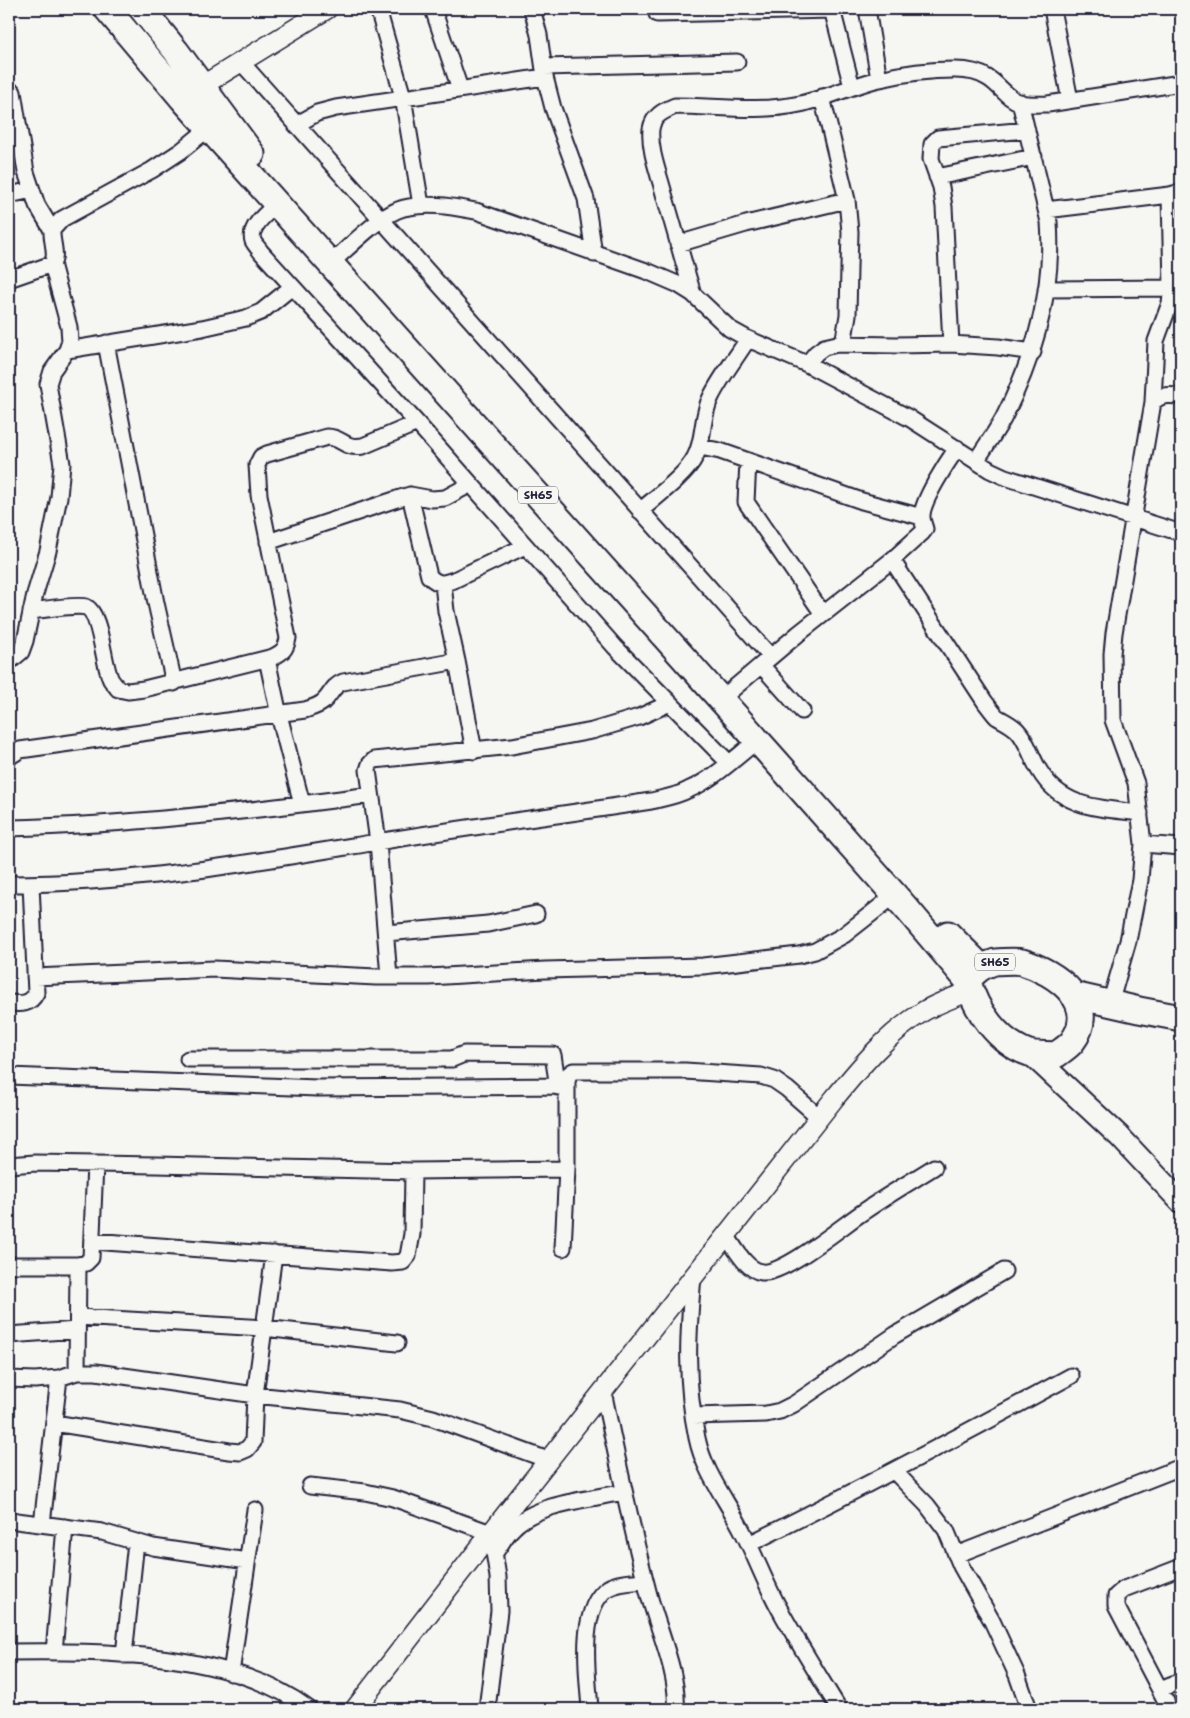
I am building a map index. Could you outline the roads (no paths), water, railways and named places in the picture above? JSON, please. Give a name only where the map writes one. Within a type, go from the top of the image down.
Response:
[{"type":"main road","name":"SH65","points":[[107,9],[250,152],[335,259],[726,695],[959,947],[973,980],[982,1016],[1006,1040],[1030,1053],[1056,1055],[1071,1044],[1078,1033],[1082,1020],[1081,1009],[1073,995],[1060,980],[1042,970],[1020,962],[994,962],[973,980]]},
{"type":"main road","name":"SH65","points":[[142,9],[176,51],[191,92],[209,128],[277,204],[335,259]]},
{"type":"main road","name":"SH65","points":[[726,695],[758,740],[973,980]]},
{"type":"main road","points":[[1073,995],[1181,1018]]},
{"type":"main road","points":[[1030,1053],[1119,1136],[1181,1202]]},
{"type":"street","points":[[191,92],[327,9]]},
{"type":"street","points":[[378,9],[403,97],[420,205]]},
{"type":"street","points":[[433,9],[460,89]]},
{"type":"street","points":[[532,9],[553,108],[586,199],[594,254]]},
{"type":"street","points":[[657,14],[833,9],[852,87]]},
{"type":"street","points":[[867,9],[879,79]]},
{"type":"street","points":[[1052,9],[1070,100]]},
{"type":"street","points":[[241,62],[640,511],[766,661],[802,711]]},
{"type":"street","points":[[296,125],[317,113],[336,108],[460,89],[544,72],[736,62]]},
{"type":"street","points":[[693,294],[656,166],[652,143],[651,129],[654,120],[663,111],[674,106],[774,108],[801,104],[879,79],[934,71],[970,71],[989,78],[1009,97],[1020,102],[1048,104],[1181,83]]},
{"type":"street","points":[[9,279],[52,264],[55,260],[51,239],[52,230],[38,205],[22,156],[13,92]]},
{"type":"street","points":[[822,97],[847,200],[850,232],[848,315],[843,344]]},
{"type":"street","points":[[976,461],[1002,420],[1032,352],[1040,327],[1046,289],[1050,242],[1049,222],[1020,102]]},
{"type":"street","points":[[52,230],[62,219],[152,170],[181,151],[209,128]]},
{"type":"street","points":[[951,344],[944,207],[931,159],[932,144],[938,138],[1027,130]]},
{"type":"street","points":[[937,177],[1034,157]]},
{"type":"street","points":[[9,195],[32,190]]},
{"type":"street","points":[[1046,210],[1176,193],[1176,263],[1170,303],[1156,341],[1153,402],[1114,633],[1113,720],[1136,783],[1143,844],[1140,880],[1128,941],[1110,1004]]},
{"type":"street","points":[[678,244],[746,224],[847,200]]},
{"type":"street","points":[[277,204],[253,231],[253,241],[614,647],[729,762]]},
{"type":"street","points":[[335,259],[381,220],[402,208],[420,205],[476,212],[649,272],[677,284],[693,294],[730,329],[748,339],[807,364],[909,418],[990,470],[1005,477],[1181,533]]},
{"type":"street","points":[[9,662],[21,652],[48,551],[59,497],[62,464],[48,384],[52,371],[67,350],[70,341],[69,327],[52,264]]},
{"type":"street","points":[[67,350],[202,328],[246,318],[261,312],[292,287]]},
{"type":"street","points":[[1046,289],[1172,288]]},
{"type":"street","points":[[640,511],[689,467],[695,458],[700,447],[702,429],[710,398],[748,339]]},
{"type":"street","points":[[106,343],[156,603],[174,683]]},
{"type":"street","points":[[807,364],[816,353],[831,344],[951,344],[998,347],[1032,352]]},
{"type":"street","points":[[1153,402],[1158,397],[1164,395],[1181,396]]},
{"type":"street","points":[[31,611],[86,607],[92,613],[97,624],[111,680],[118,689],[128,691],[174,683],[266,659],[282,652],[287,647],[288,638],[258,495],[256,476],[257,465],[261,457],[327,437],[334,437],[345,445],[362,446],[417,424]]},
{"type":"street","points":[[700,447],[720,451],[862,501],[922,517]]},
{"type":"street","points":[[726,695],[823,614],[892,560],[922,533],[925,528],[922,517],[936,481],[957,448]]},
{"type":"street","points":[[748,461],[746,502],[823,614]]},
{"type":"street","points":[[268,542],[410,495],[432,500],[445,498],[471,484]]},
{"type":"street","points":[[410,495],[429,576],[436,583],[442,584],[525,546]]},
{"type":"street","points":[[892,560],[985,702],[996,716],[1017,730],[1043,777],[1051,787],[1062,796],[1074,802],[1094,807],[1140,813]]},
{"type":"street","points":[[442,584],[474,751]]},
{"type":"street","points":[[266,659],[302,804]]},
{"type":"street","points":[[9,757],[20,750],[279,715],[316,706],[324,701],[334,686],[343,682],[457,662]]},
{"type":"street","points":[[390,977],[378,842],[368,770],[374,760],[512,746],[592,731],[638,717],[670,703]]},
{"type":"street","points":[[9,884],[90,881],[182,872],[306,855],[668,797],[697,786],[758,740]]},
{"type":"street","points":[[9,828],[82,826],[302,804],[371,795]]},
{"type":"street","points":[[1143,844],[1181,847]]},
{"type":"street","points":[[9,1003],[27,1003],[33,999],[36,993],[31,884]]},
{"type":"street","points":[[35,977],[214,969],[390,977],[703,966],[799,955],[815,951],[828,945],[895,895]]},
{"type":"street","points":[[386,933],[488,924],[536,914]]},
{"type":"street","points":[[355,1709],[490,1533],[819,1117],[870,1056],[899,1029],[973,980]]},
{"type":"street","points":[[188,1059],[452,1059],[464,1054],[553,1055],[562,1086],[567,1169],[563,1248]]},
{"type":"street","points":[[562,1086],[572,1071],[578,1070],[685,1071],[761,1076],[774,1080],[787,1089],[819,1117]]},
{"type":"street","points":[[9,1076],[317,1088],[562,1086]]},
{"type":"street","points":[[9,1165],[35,1163],[413,1171],[567,1169]]},
{"type":"street","points":[[9,1265],[78,1265],[86,1263],[91,1258],[95,1164]]},
{"type":"street","points":[[726,1235],[749,1266],[756,1271],[773,1271],[934,1168]]},
{"type":"street","points":[[92,1241],[392,1263],[403,1262],[408,1256],[412,1234],[413,1171]]},
{"type":"street","points":[[54,1423],[240,1452],[247,1449],[253,1442],[255,1395],[274,1254]]},
{"type":"street","points":[[77,1372],[78,1265]]},
{"type":"street","points":[[694,1416],[766,1414],[780,1411],[794,1404],[895,1335],[1004,1271]]},
{"type":"street","points":[[693,1276],[688,1332],[688,1378],[698,1440],[704,1460],[716,1487],[749,1544],[779,1607],[839,1709]]},
{"type":"street","points":[[9,1335],[77,1324],[264,1328],[397,1343]]},
{"type":"street","points":[[9,1379],[36,1380],[59,1378],[77,1372],[96,1372],[255,1395],[385,1408],[409,1412],[487,1437],[548,1460]]},
{"type":"street","points":[[749,1544],[894,1471],[1070,1376]]},
{"type":"street","points":[[42,1524],[59,1378]]},
{"type":"street","points":[[603,1391],[645,1581],[674,1679],[677,1701],[676,1709]]},
{"type":"street","points":[[956,1555],[1181,1467]]},
{"type":"street","points":[[894,1471],[927,1505],[946,1530],[956,1555],[992,1621],[1017,1675],[1030,1709]]},
{"type":"street","points":[[310,1486],[366,1492],[393,1498],[490,1533]]},
{"type":"street","points":[[494,1554],[512,1529],[524,1518],[535,1512],[550,1507],[624,1492]]},
{"type":"street","points":[[231,1673],[255,1510]]},
{"type":"street","points":[[9,1520],[102,1532],[154,1547],[247,1561]]},
{"type":"street","points":[[54,1652],[65,1527]]},
{"type":"street","points":[[487,1709],[499,1611],[498,1577],[490,1533]]},
{"type":"street","points":[[124,1655],[136,1542]]},
{"type":"street","points":[[1170,1709],[1116,1606],[1116,1596],[1124,1589],[1181,1567]]},
{"type":"street","points":[[590,1709],[586,1649],[592,1610],[600,1595],[609,1587],[645,1581]]},
{"type":"street","points":[[9,1652],[124,1655],[166,1659],[231,1673],[282,1692],[309,1709]]},
{"type":"street","points":[[1160,1689],[1181,1681]]}]
